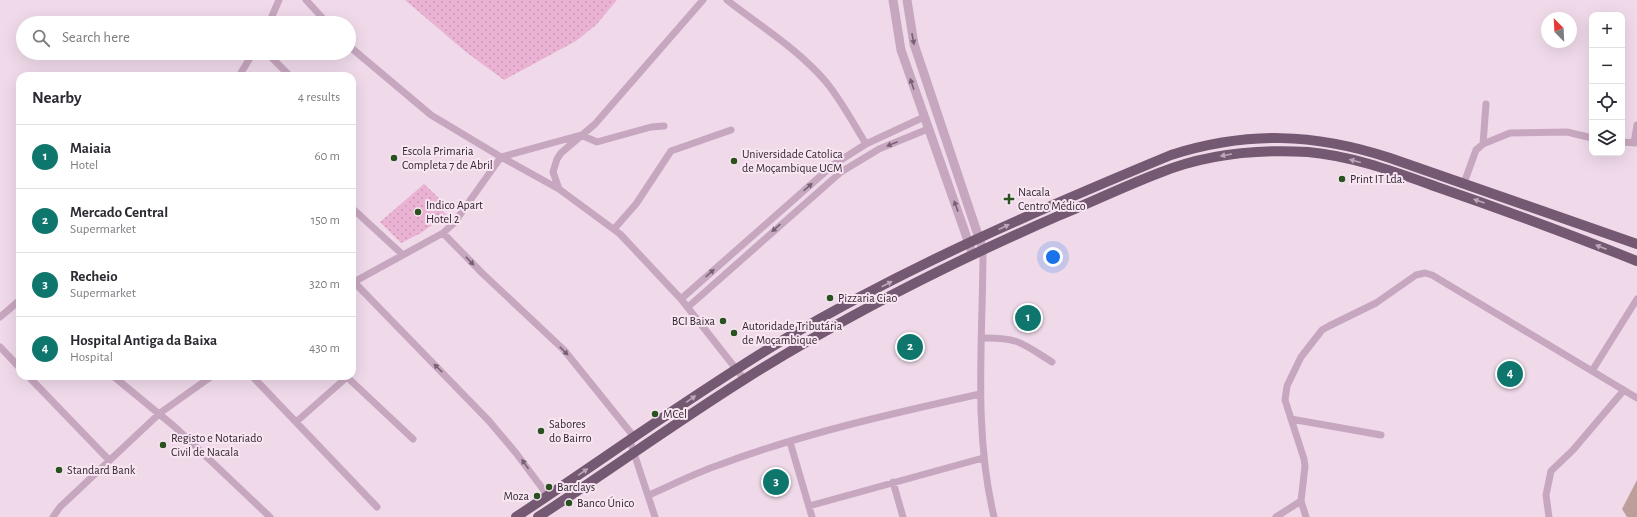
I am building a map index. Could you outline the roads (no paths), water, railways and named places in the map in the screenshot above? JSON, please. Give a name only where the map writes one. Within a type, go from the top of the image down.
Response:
[{"type":"main road","points":[[516,517],[737,369],[785,339],[870,292],[980,238],[1046,208],[1171,155],[1231,141],[1290,138],[1333,142],[1359,148],[1464,183],[1637,244]]},
{"type":"main road","points":[[538,517],[744,379],[882,299],[974,254],[1165,170],[1225,155],[1252,151],[1280,151],[1338,156],[1375,166],[1505,210],[1637,261]]},
{"type":"street","points":[[272,16],[279,0]]},
{"type":"street","points":[[306,0],[321,16]]},
{"type":"street","points":[[559,189],[553,172],[557,159],[567,146],[594,124],[703,0]]},
{"type":"street","points":[[727,0],[790,48],[812,67],[826,83],[866,144]]},
{"type":"street","points":[[893,0],[901,50],[974,254],[983,271]]},
{"type":"street","points":[[907,0],[914,44],[983,250],[980,394],[983,458],[994,517]]},
{"type":"street","points":[[356,52],[431,115],[501,157],[559,189],[614,229],[681,299],[744,379]]},
{"type":"street","points":[[241,72],[249,60]]},
{"type":"street","points":[[274,60],[286,72]]},
{"type":"street","points":[[1483,144],[1486,104]]},
{"type":"street","points":[[681,299],[833,165],[866,144],[924,117]]},
{"type":"street","points":[[1625,142],[1636,143],[1637,125]]},
{"type":"street","points":[[356,281],[443,233],[454,223],[501,157],[581,135],[597,142],[651,127],[664,126]]},
{"type":"street","points":[[688,308],[841,172],[879,149],[928,129]]},
{"type":"street","points":[[614,229],[636,204],[670,151],[731,130]]},
{"type":"street","points":[[1464,183],[1476,150],[1483,144],[1513,132],[1567,132],[1589,137]]},
{"type":"street","points":[[356,212],[403,255]]},
{"type":"street","points":[[443,233],[482,273],[564,350],[632,439],[655,517]]},
{"type":"street","points":[[1306,517],[1301,501],[1305,466],[1285,400],[1286,386],[1301,357],[1322,330],[1376,303],[1410,279],[1425,273],[1432,275],[1637,398]]},
{"type":"street","points":[[356,286],[489,421],[516,453],[548,496]]},
{"type":"street","points":[[1592,372],[1637,299]]},
{"type":"street","points":[[0,317],[16,303]]},
{"type":"street","points":[[981,338],[1000,337],[1016,340],[1052,362]]},
{"type":"street","points":[[0,347],[16,364]]},
{"type":"street","points":[[32,380],[109,460]]},
{"type":"street","points":[[118,380],[147,405],[160,413],[270,517]]},
{"type":"street","points":[[52,517],[60,507],[160,413],[206,380]]},
{"type":"street","points":[[256,380],[377,507]]},
{"type":"street","points":[[296,422],[344,380]]},
{"type":"street","points":[[350,380],[413,439]]},
{"type":"street","points":[[1549,517],[1546,495],[1551,471],[1573,450],[1624,390]]},
{"type":"street","points":[[649,495],[717,465],[790,442],[980,394]]},
{"type":"street","points":[[1291,419],[1381,435]]},
{"type":"street","points":[[790,442],[812,517]]},
{"type":"street","points":[[809,506],[983,458]]},
{"type":"street","points":[[893,482],[903,517]]},
{"type":"street","points":[[1276,517],[1301,501]]},
{"type":"place","name":"Escola Primaria Completa 7 de Abril","points":[[394,158]]},
{"type":"place","name":"Universidade Catolica de Moçambique UCM","points":[[734,161]]},
{"type":"place","name":"Print IT Lda.","points":[[1342,179]]},
{"type":"place","name":"Nacala Centro Médico","points":[[1009,199]]},
{"type":"place","name":"Indico Apart Hotel 2","points":[[418,212]]},
{"type":"place","name":"Pizzaria Ciao","points":[[830,298]]},
{"type":"place","name":"Maiaia","points":[[1028,318]]},
{"type":"place","name":"BCI Baixa","points":[[723,321]]},
{"type":"place","name":"Autoridade Tributária de Moçambique","points":[[734,333]]},
{"type":"place","name":"Mercado Central","points":[[910,347]]},
{"type":"place","name":"Hospital Antiga da Baixa","points":[[1510,374]]},
{"type":"place","name":"MCel","points":[[655,414]]},
{"type":"place","name":"Sabores do Bairro","points":[[541,431]]},
{"type":"place","name":"Registo e Notariado Civil de Nacala","points":[[163,445]]},
{"type":"place","name":"Standard Bank","points":[[59,470]]},
{"type":"place","name":"Recheio","points":[[776,482]]},
{"type":"place","name":"Barclays","points":[[549,487]]},
{"type":"place","name":"Moza","points":[[537,496]]},
{"type":"place","name":"Banco Único","points":[[569,503]]}]
